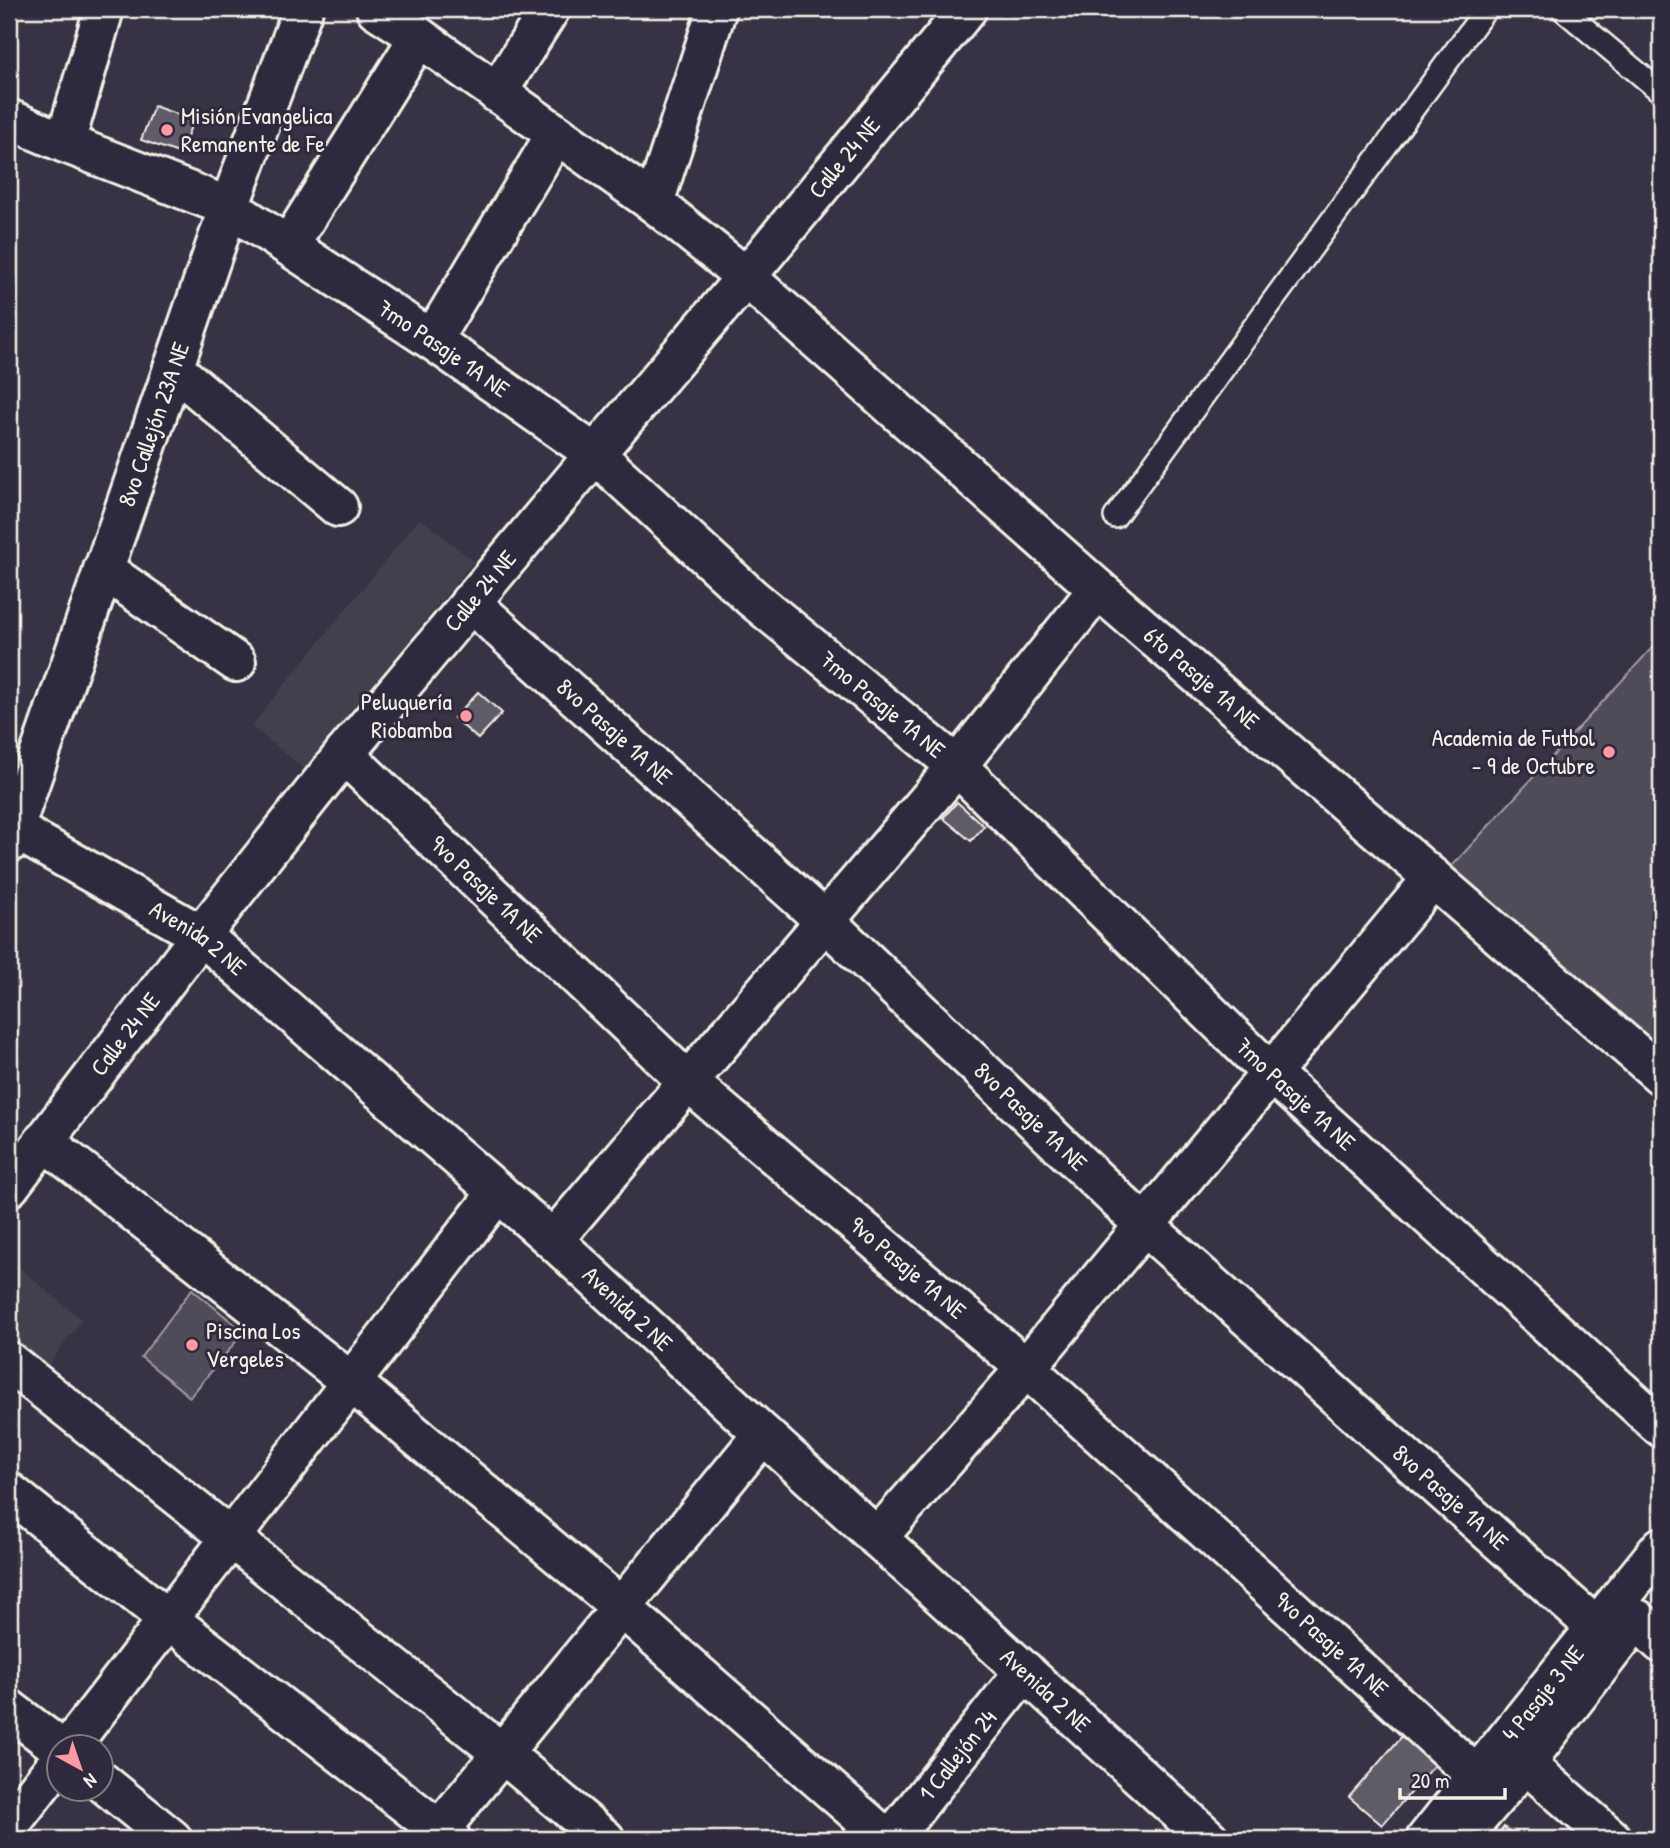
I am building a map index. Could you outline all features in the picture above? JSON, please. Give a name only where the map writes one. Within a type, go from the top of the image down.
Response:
[{"type":"street","points":[[65,143],[104,9]]},
{"type":"street","name":"8vo Callejón 23A NE","points":[[10,833],[229,207],[303,9]]},
{"type":"street","name":"6to Pasaje 1A NE","points":[[376,9],[654,203],[746,277],[1098,589],[1661,1075]]},
{"type":"street","points":[[497,93],[550,9]]},
{"type":"street","points":[[654,203],[717,9]]},
{"type":"street","name":"Calle 24 NE","points":[[9,1188],[201,935],[344,754],[594,454],[746,277],[967,9]]},
{"type":"street","points":[[289,246],[419,37]]},
{"type":"street","name":"7mo Pasaje 1A NE","points":[[9,119],[229,207],[432,340],[594,454],[752,598],[957,766],[1272,1074],[1661,1427]]},
{"type":"street","points":[[432,340],[556,134]]},
{"type":"street","points":[[173,368],[338,507]]},
{"type":"street","points":[[103,569],[236,662]]},
{"type":"street","points":[[553,1240],[957,766],[1098,589]]},
{"type":"street","name":"8vo Pasaje 1A NE","points":[[470,602],[825,921],[1144,1226],[1597,1628]]},
{"type":"street","name":"9vo Pasaje 1A NE","points":[[344,754],[688,1082],[1026,1368],[1478,1777]]},
{"type":"street","name":"Avenida 2 NE","points":[[10,833],[201,935],[553,1240],[1209,1839]]},
{"type":"street","points":[[877,1538],[1026,1368],[1433,878]]},
{"type":"street","points":[[44,1141],[351,1382],[621,1607],[889,1839]]},
{"type":"street","points":[[81,1732],[498,1192]]},
{"type":"street","points":[[9,1362],[502,1753],[605,1839]]},
{"type":"street","points":[[9,1492],[441,1836],[502,1753],[763,1434]]},
{"type":"street","name":"4 Pasaje 3 NE","points":[[1426,1839],[1661,1547]]},
{"type":"street","name":"4 Pasaje 3 NE","points":[[1460,1839],[1525,1763],[1649,1631],[1661,1589]]},
{"type":"street","name":"1 Callejón 24","points":[[889,1839],[1025,1671]]},
{"type":"street","points":[[9,1709],[46,1737]]},
{"type":"street","points":[[1525,1763],[1612,1839]]},
{"type":"street","points":[[9,1826],[46,1778]]},
{"type":"street","points":[[116,1793],[172,1839]]},
{"type":"lane","points":[[1115,517],[1486,9]]},
{"type":"lane","points":[[1562,9],[1661,92]]},
{"type":"shaded area","points":[[420,518],[474,561],[304,769],[251,726]]},
{"type":"shaded area","name":"Academia de Futbol - 9 de Octubre","points":[[1661,638],[1661,1052],[1451,867]]},
{"type":"shaded area","points":[[9,1259],[82,1320],[38,1379],[9,1355]]},
{"type":"shaded area","name":"Piscina Los Vergeles","points":[[192,1289],[244,1332],[190,1397],[141,1357]]},
{"type":"building","name":"Misión Evangelica Remanente de Fe","points":[[154,106],[193,120],[181,154],[141,140]]},
{"type":"building","points":[[478,692],[502,713],[478,739],[454,718]]},
{"type":"building","points":[[957,802],[984,826],[971,841],[943,818]]},
{"type":"building","points":[[1403,1735],[1436,1763],[1382,1825],[1349,1797]]},
{"type":"building","points":[[1504,1827],[1519,1839],[1494,1839]]},
{"type":"place","name":"Misión Evangelica Remanente de Fe","points":[[167,130]]},
{"type":"place","name":"Peluquería Riobamba","points":[[466,716]]},
{"type":"place","name":"Academia de Futbol - 9 de Octubre","points":[[1609,752]]},
{"type":"place","name":"Piscina Los Vergeles","points":[[192,1345]]}]
